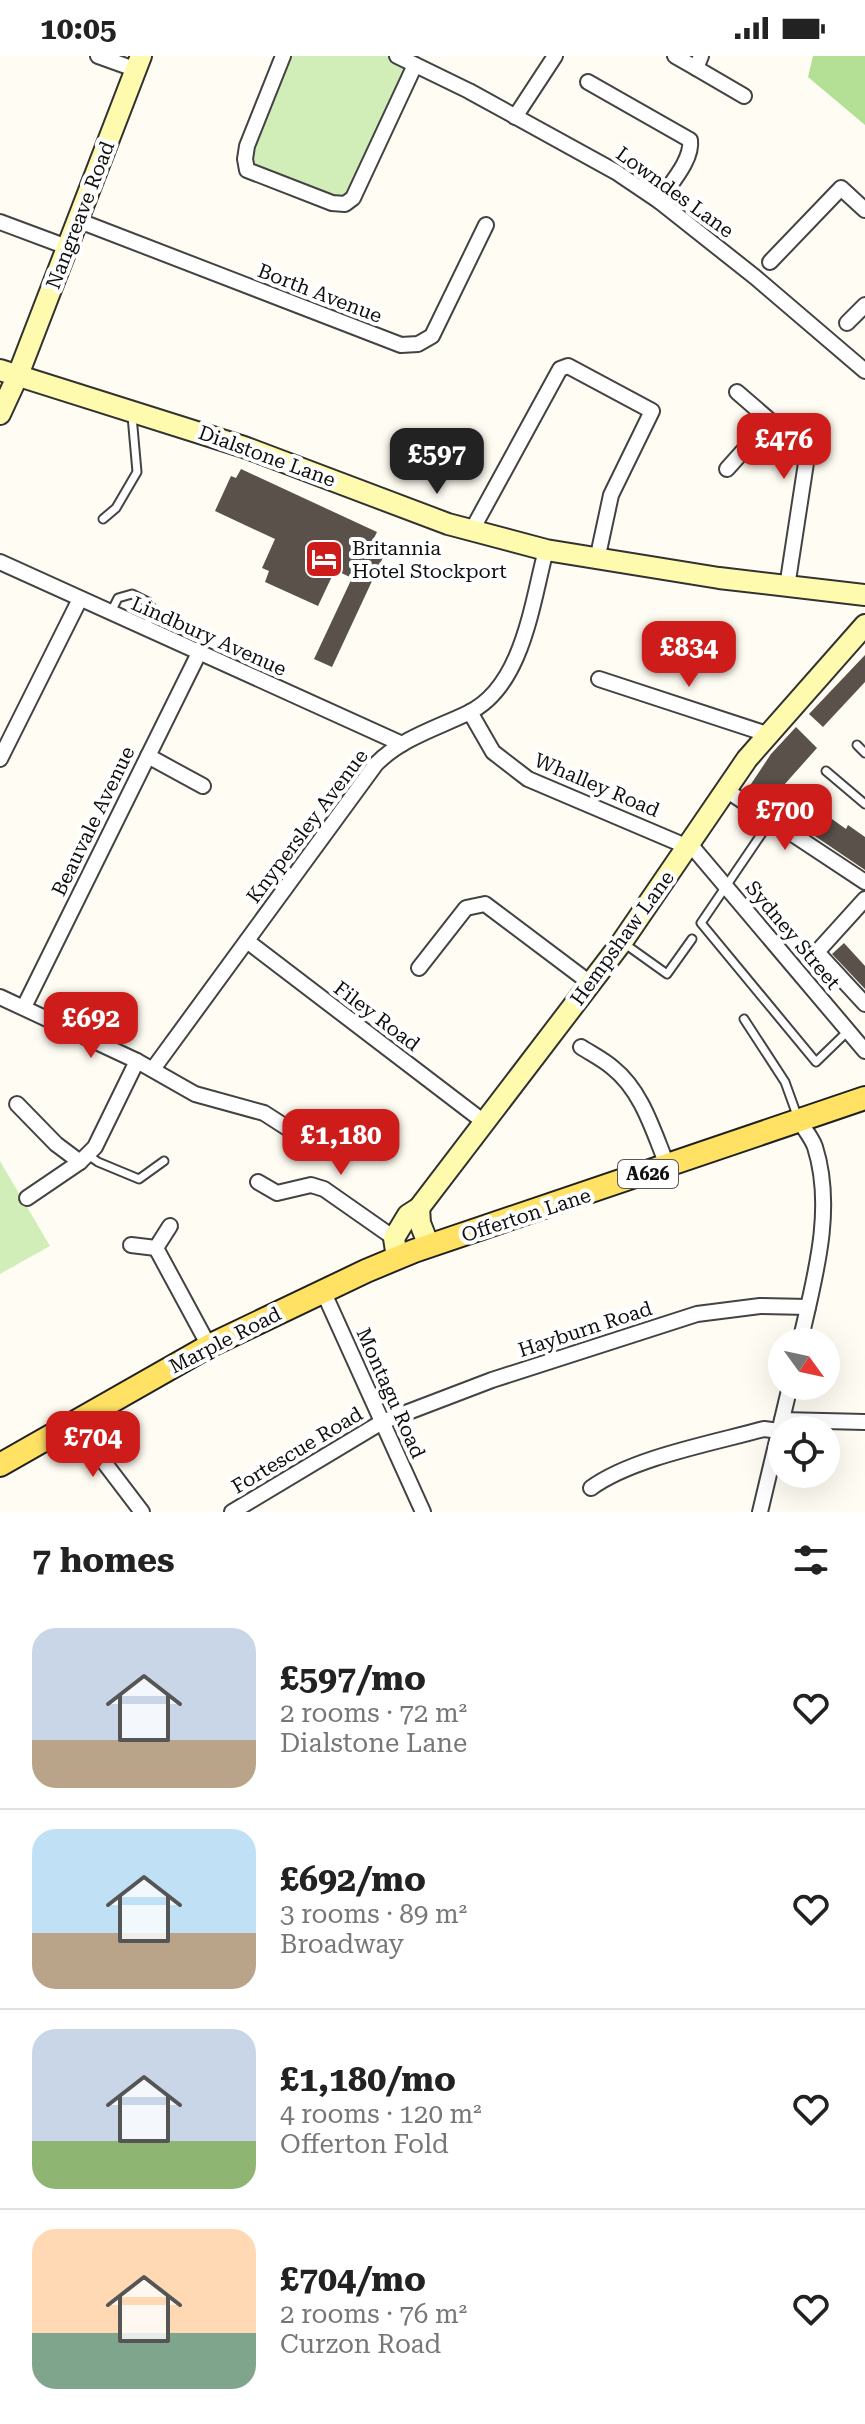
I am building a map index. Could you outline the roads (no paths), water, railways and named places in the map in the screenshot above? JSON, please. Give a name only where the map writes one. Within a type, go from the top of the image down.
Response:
[{"type":"main road","name":"Offerton Lane","points":[[409,1248],[668,1167],[865,1098]]},
{"type":"main road","name":"Marple Road","points":[[0,1465],[209,1346],[409,1248]]},
{"type":"street","points":[[98,56],[139,63]]},
{"type":"street","points":[[283,56],[247,146],[247,170],[332,203],[345,204],[353,198],[415,65]]},
{"type":"street","name":"Lowndes Lane","points":[[397,56],[616,172],[659,201],[755,277],[865,371]]},
{"type":"street","points":[[515,117],[555,56]]},
{"type":"street","points":[[675,56],[699,62],[744,96]]},
{"type":"street","name":"Nangreave Road","points":[[0,414],[9,372],[67,247],[139,63]]},
{"type":"street","points":[[588,82],[690,140],[692,148],[687,158],[659,201]]},
{"type":"street","points":[[770,262],[841,188],[865,210]]},
{"type":"street","name":"Borth Avenue","points":[[77,220],[401,345],[418,344],[432,336],[486,225]]},
{"type":"street","points":[[0,222],[67,247]]},
{"type":"street","points":[[847,323],[865,305]]},
{"type":"street","points":[[472,530],[560,369],[568,366],[652,411],[611,495],[597,560]]},
{"type":"street","name":"Dialstone Lane","points":[[9,372],[244,447],[448,524],[546,550],[787,587],[856,594]]},
{"type":"street","points":[[737,392],[804,450],[806,463],[787,587]]},
{"type":"street","points":[[727,469],[770,421]]},
{"type":"street","name":"Knypersley Avenue","points":[[153,1069],[364,779],[385,755],[470,712],[492,695],[514,663],[546,550]]},
{"type":"street","name":"Lindbury Avenue","points":[[0,562],[402,744]]},
{"type":"street","points":[[856,594],[860,630]]},
{"type":"street","points":[[0,759],[80,599]]},
{"type":"street","name":"Hempshaw Lane","points":[[409,1248],[408,1215],[419,1208],[622,942],[767,734],[860,630]]},
{"type":"street","name":"Beauvale Avenue","points":[[24,1007],[199,653]]},
{"type":"street","points":[[599,679],[767,734]]},
{"type":"street","name":"Whalley Road","points":[[470,712],[493,752],[528,779],[689,846]]},
{"type":"street","points":[[148,756],[203,786]]},
{"type":"street","points":[[726,790],[865,882]]},
{"type":"street","name":"Sydney Street","points":[[689,846],[865,1051]]},
{"type":"street","points":[[865,899],[817,952],[865,1004]]},
{"type":"street","points":[[419,968],[466,908],[485,904],[590,983]]},
{"type":"street","name":"Filey Road","points":[[247,941],[484,1122]]},
{"type":"street","points":[[0,997],[137,1061],[195,1094],[264,1113],[307,1139]]},
{"type":"street","points":[[581,1047],[614,1068],[631,1086],[668,1167]]},
{"type":"street","points":[[27,1198],[84,1158],[101,1139],[137,1061]]},
{"type":"street","points":[[17,1104],[49,1138],[84,1158]]},
{"type":"street","points":[[799,1120],[814,1145],[824,1200],[819,1251],[803,1328]]},
{"type":"street","points":[[258,1182],[277,1193],[311,1185],[324,1189],[409,1248],[420,1223],[419,1208]]},
{"type":"street","points":[[156,1248],[170,1226]]},
{"type":"street","points":[[131,1245],[156,1248]]},
{"type":"street","points":[[156,1248],[209,1346]]},
{"type":"street","name":"Montagu Road","points":[[323,1291],[423,1512]]},
{"type":"street","name":"Hayburn Road","points":[[382,1422],[492,1380],[697,1314],[760,1306],[808,1307]]},
{"type":"street","name":"Fortescue Road","points":[[232,1512],[382,1422]]},
{"type":"street","points":[[840,1423],[865,1422]]},
{"type":"street","points":[[75,1424],[142,1512]]},
{"type":"street","points":[[591,1488],[610,1474],[636,1465],[768,1428]]},
{"type":"street","points":[[760,1512],[768,1479]]},
{"type":"lane","points":[[103,519],[116,508],[137,472],[132,410]]},
{"type":"lane","points":[[110,614],[118,598],[132,594],[148,602],[153,610],[145,630]]},
{"type":"lane","points":[[857,745],[865,753]]},
{"type":"lane","points":[[826,771],[865,804]]},
{"type":"lane","points":[[771,820],[701,923],[816,1062],[848,1031]]},
{"type":"lane","points":[[622,942],[667,974],[692,939]]},
{"type":"lane","points":[[744,1019],[785,1082],[799,1120]]},
{"type":"lane","points":[[307,1139],[325,1122],[335,1118],[351,1124]]},
{"type":"lane","points":[[84,1158],[139,1179],[164,1161]]},
{"type":"place","name":"Britannia Hotel Stockport","points":[[324,559]]}]
